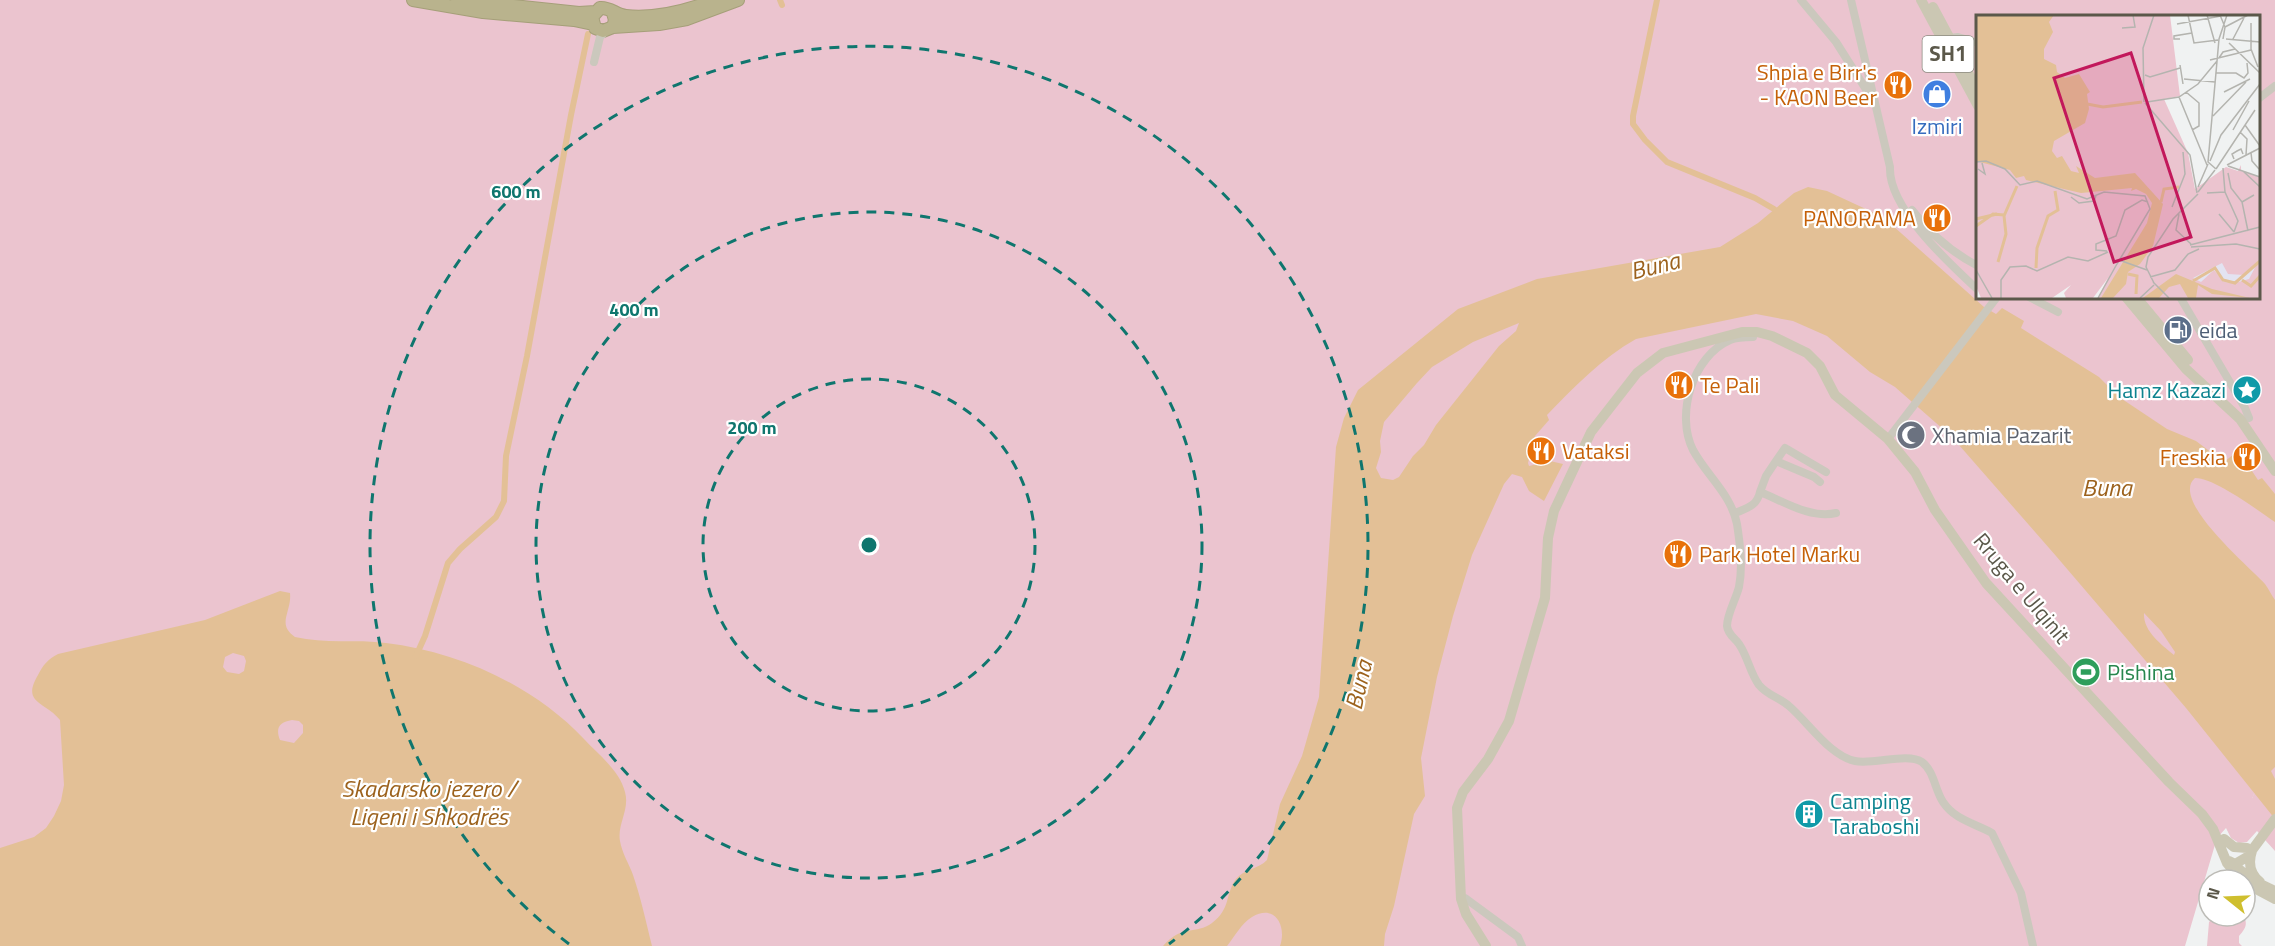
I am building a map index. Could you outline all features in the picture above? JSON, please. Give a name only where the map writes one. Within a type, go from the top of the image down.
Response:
[{"type":"highway","points":[[413,0],[483,12],[574,20],[669,14],[715,0]]},
{"type":"highway","points":[[457,0],[579,13],[603,18],[687,19],[738,0]]},
{"type":"main road","name":"SH1","points":[[1921,0],[1976,102]]},
{"type":"main road","name":"SH1","points":[[1929,0],[1976,87]]},
{"type":"main road","points":[[2127,298],[2240,419],[2275,471]]},
{"type":"main road","points":[[2137,298],[2198,376],[2249,418],[2275,458]]},
{"type":"main road","points":[[1486,946],[1466,914],[1461,898],[1458,803],[1463,792],[1495,748],[1509,721],[1545,598],[1548,538],[1552,516],[1588,436],[1629,382],[1657,356],[1735,333],[1762,333]]},
{"type":"main road","name":"Rruga e Ulqinit","points":[[1762,333],[1792,345],[1812,357],[1820,366],[1835,394],[1888,439],[1915,472],[1935,510],[1986,583],[2169,782],[2213,818],[2235,868]]},
{"type":"main road","name":"Rruga e Ulqinit","points":[[2192,803],[2211,826],[2223,855],[2233,868]]},
{"type":"main road","points":[[2240,868],[2250,849],[2275,819]]},
{"type":"main road","points":[[2224,839],[2234,847],[2250,849]]},
{"type":"main road","points":[[2250,849],[2252,872],[2262,885]]},
{"type":"main road","name":"Rruga e Ulqinit","points":[[2257,882],[2275,891]]},
{"type":"main road","points":[[2257,889],[2275,899]]},
{"type":"street","points":[[1801,0],[1836,42],[1873,101]]},
{"type":"street","points":[[1851,0],[1895,192],[1927,240],[1976,288]]},
{"type":"street","points":[[594,62],[603,18]]},
{"type":"street","points":[[1950,38],[1958,37],[1976,42]]},
{"type":"street","points":[[2260,98],[2275,86]]},
{"type":"street","points":[[1890,172],[1903,196],[1929,231],[1952,251],[1976,265]]},
{"type":"street","points":[[1888,439],[1906,418],[1991,298]]},
{"type":"street","points":[[2031,298],[2058,312]]},
{"type":"street","points":[[2181,298],[2249,418]]},
{"type":"street","points":[[1762,333],[1757,337],[1728,341],[1708,358],[1700,366],[1686,408],[1688,434],[1693,450],[1728,498],[1735,513],[1741,570],[1739,588],[1727,626],[1733,639],[1739,644],[1755,679],[1766,692],[1787,704],[1822,740],[1847,759],[1868,762],[1912,758],[1925,764],[1941,800],[1950,812],[1992,833],[2022,893],[2033,946]]},
{"type":"street","points":[[1735,513],[1753,506],[1759,498],[1766,476],[1785,448],[1826,472]]},
{"type":"street","points":[[1776,461],[1821,482]]},
{"type":"street","points":[[1760,492],[1809,513],[1828,515],[1836,513]]},
{"type":"street","points":[[1461,898],[1465,898],[1513,933],[1518,937],[1522,946]]},
{"type":"shaded area","points":[[0,0],[2275,0],[2275,753],[2252,798],[2275,756],[2275,851],[2257,831],[2247,842],[2239,843],[2231,838],[2226,828],[2217,838],[2208,868],[2197,868],[2197,906],[2185,946],[0,946]]},
{"type":"shaded area","points":[[2208,928],[2244,928],[2239,936],[2239,943],[2242,946],[2207,946]]},
{"type":"water","name":"Buna","points":[[1808,187],[1827,191],[1883,217],[1984,307],[1996,314],[2002,308],[2024,321],[2021,328],[2099,377],[2111,389],[2120,389],[2122,399],[2167,429],[2196,441],[2224,462],[2234,454],[2246,471],[2250,468],[2258,480],[2262,478],[2275,494],[2275,522],[2236,496],[2203,479],[2195,478],[2190,488],[2193,502],[2202,517],[2265,584],[2275,600],[2275,767],[2271,771],[2275,779],[2275,819],[2186,708],[1952,437],[1895,387],[1870,372],[1827,336],[1793,321],[1756,314],[1636,339],[1624,347],[1600,364],[1547,415],[1549,420],[1535,436],[1529,466],[1550,461],[1563,464],[1544,501],[1529,491],[1522,477],[1512,474],[1504,484],[1472,555],[1437,677],[1421,758],[1425,796],[1414,814],[1384,946],[1280,946],[1282,931],[1277,919],[1273,915],[1260,913],[1241,927],[1227,946],[1163,946],[1176,935],[1206,927],[1212,923],[1225,907],[1236,879],[1267,860],[1280,804],[1302,756],[1319,697],[1336,447],[1344,418],[1358,390],[1458,309],[1537,279],[1720,247],[1758,223],[1794,193]],"holes":[[[1519,323],[1516,331],[1499,346],[1436,425],[1424,445],[1413,456],[1399,477],[1393,480],[1381,478],[1376,468],[1381,452],[1380,441],[1384,422],[1417,383],[1432,367],[1473,342]],[[2144,613],[2161,631],[2175,652],[2174,655],[2146,626]]]},
{"type":"water","name":"Skadarsko jezero / Liqeni i Shkodrës","points":[[280,591],[290,593],[286,627],[295,637],[386,643],[441,654],[493,674],[542,702],[602,757],[614,770],[622,784],[626,805],[620,829],[620,841],[636,884],[652,946],[0,946],[0,848],[34,837],[46,828],[61,801],[64,785],[60,720],[37,701],[32,692],[33,684],[42,668],[58,654],[205,620]],"holes":[[[233,653],[244,656],[246,661],[244,671],[239,674],[227,672],[223,667],[225,657]],[[299,721],[303,725],[303,733],[294,743],[280,740],[278,728],[284,722]]]},
{"type":"water","name":"Pishina","points":[[2084,660],[2098,676],[2089,684],[2075,668]]},
{"type":"waterway","points":[[780,0],[782,5]]},
{"type":"waterway","points":[[1657,0],[1633,124],[1667,162],[1755,198],[1774,209]]},
{"type":"waterway","points":[[416,656],[425,636],[448,563],[460,549],[496,517],[504,501],[506,456],[588,34]]},
{"type":"place","name":"Shpia e Birr's - KAON Beer","points":[[1898,85]]},
{"type":"place","name":"Izmiri","points":[[1937,94]]},
{"type":"place","name":"PANORAMA","points":[[1937,218]]},
{"type":"place","name":"eida","points":[[2178,330]]},
{"type":"place","name":"Te Pali","points":[[1679,385]]},
{"type":"place","name":"Hamz Kazazi","points":[[2247,390]]},
{"type":"place","name":"Xhamia Pazarit","points":[[1911,435]]},
{"type":"place","name":"Vataksi","points":[[1541,451]]},
{"type":"place","name":"Freskia","points":[[2247,457]]},
{"type":"place","name":"Park Hotel Marku","points":[[1678,554]]},
{"type":"place","name":"Pishina","points":[[2086,672]]},
{"type":"place","name":"Camping Taraboshi","points":[[1809,814]]}]
